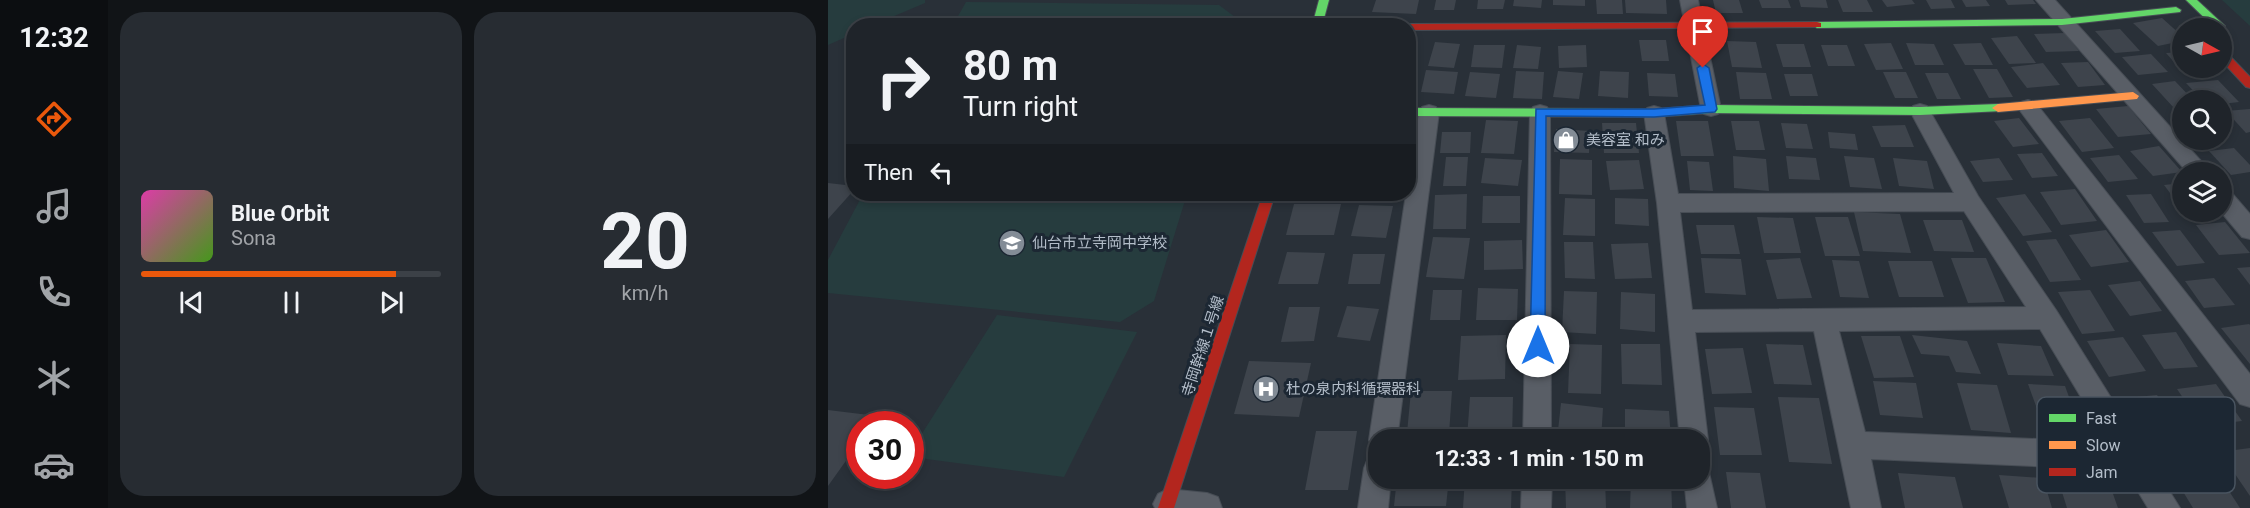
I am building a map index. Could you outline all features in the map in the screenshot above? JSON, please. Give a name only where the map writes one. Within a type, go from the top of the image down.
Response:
[{"type":"street","points":[[1319,18],[1324,0]]},
{"type":"street","points":[[1689,0],[1711,109]]},
{"type":"street","points":[[2045,0],[2062,22],[2133,96],[2191,162]]},
{"type":"street","points":[[2191,0],[2210,18]]},
{"type":"street","points":[[1416,27],[1695,27],[2062,22],[2171,5],[2184,18]]},
{"type":"street","points":[[2232,65],[2250,84]]},
{"type":"street","points":[[1416,139],[1419,112],[1654,113],[1711,109],[1920,111],[2028,107],[2133,96]]},
{"type":"street","points":[[2028,107],[2250,395]]},
{"type":"street","points":[[1537,429],[1540,111]]},
{"type":"street","points":[[1920,111],[1970,202],[2096,397]]},
{"type":"street","points":[[1654,113],[1668,203],[1679,321],[1693,429]]},
{"type":"street","name":"寺岡幹線１号線","points":[[1167,506],[1267,201]]},
{"type":"street","points":[[1384,429],[1409,201]]},
{"type":"street","points":[[1668,203],[1970,202]]},
{"type":"street","points":[[2232,209],[2250,230]]},
{"type":"street","points":[[1679,321],[2047,318]]},
{"type":"street","points":[[1824,320],[1854,445],[1866,508]]},
{"type":"street","points":[[1854,445],[2037,453]]},
{"type":"street","points":[[1373,508],[1375,489]]},
{"type":"street","points":[[1536,508],[1537,489]]},
{"type":"street","points":[[1699,489],[1702,508]]},
{"type":"street","points":[[2156,493],[2165,508]]},
{"type":"street","points":[[1167,506],[1207,508]]},
{"type":"green space","points":[[828,0],[925,0],[925,3],[890,18],[846,18],[846,37],[828,45]]},
{"type":"green space","points":[[2222,0],[2250,0],[2250,26]]},
{"type":"green space","points":[[966,2],[1219,5],[1236,18],[957,18]]},
{"type":"green space","points":[[859,201],[1185,201],[1154,301],[1120,322],[828,293],[828,260]]},
{"type":"green space","points":[[997,315],[1137,332],[1064,477],[924,459],[924,430]]},
{"type":"building","points":[[1376,0],[1419,0],[1416,14],[1372,12]]},
{"type":"building","points":[[1436,0],[1456,0],[1454,10],[1434,10]]},
{"type":"building","points":[[1478,0],[1505,0],[1503,9],[1477,9]]},
{"type":"building","points":[[1514,0],[1542,0],[1541,8],[1513,6]]},
{"type":"building","points":[[1553,0],[1585,0],[1585,6],[1553,5]]},
{"type":"building","points":[[1596,0],[1622,0],[1623,14],[1597,14]]},
{"type":"building","points":[[1625,0],[1666,0],[1667,14],[1626,13]]},
{"type":"building","points":[[1713,0],[1739,0],[1743,13],[1716,13]]},
{"type":"building","points":[[1759,0],[1788,0],[1791,8],[1762,8]]},
{"type":"building","points":[[1799,0],[1826,0],[1828,8],[1801,7]]},
{"type":"building","points":[[1838,0],[1867,0],[1873,12],[1843,12]]},
{"type":"building","points":[[1882,0],[1912,0],[1915,4],[1887,7]]},
{"type":"building","points":[[1926,0],[1951,0],[1955,8],[1931,9]]},
{"type":"building","points":[[1962,0],[1986,0],[1990,6],[1966,7]]},
{"type":"building","points":[[2005,0],[2033,0],[2036,4],[2008,5]]},
{"type":"building","points":[[2162,18],[2172,27],[2172,43],[2158,46],[2133,23]]},
{"type":"building","points":[[2120,29],[2140,51],[2115,53],[2095,31]]},
{"type":"building","points":[[2065,33],[2079,51],[2046,52],[2034,34]]},
{"type":"building","points":[[2017,36],[2036,63],[2009,64],[1991,38]]},
{"type":"building","points":[[1639,40],[1666,40],[1669,61],[1642,61]]},
{"type":"building","points":[[1727,41],[1756,42],[1762,68],[1732,67]]},
{"type":"building","points":[[1435,42],[1460,44],[1454,68],[1428,66]]},
{"type":"building","points":[[1891,43],[1903,69],[1876,70],[1864,44]]},
{"type":"building","points":[[1906,43],[1934,44],[1944,65],[1915,65]]},
{"type":"building","points":[[1981,43],[1993,65],[1965,65],[1953,44]]},
{"type":"building","points":[[1776,44],[1804,44],[1811,67],[1783,67]]},
{"type":"building","points":[[1474,45],[1505,45],[1502,68],[1471,67]]},
{"type":"building","points":[[1517,45],[1541,47],[1538,69],[1513,68]]},
{"type":"building","points":[[1586,45],[1587,67],[1559,68],[1558,46]]},
{"type":"building","points":[[1821,45],[1847,45],[1855,66],[1828,66]]},
{"type":"building","points":[[2151,54],[2168,72],[2138,75],[2122,57]]},
{"type":"building","points":[[2088,62],[2105,85],[2078,87],[2061,63]]},
{"type":"building","points":[[2043,63],[2060,85],[2027,88],[2011,67]]},
{"type":"building","points":[[1973,69],[1997,69],[2013,97],[1989,98]]},
{"type":"building","points":[[1426,70],[1458,72],[1454,94],[1421,92]]},
{"type":"building","points":[[1516,71],[1544,72],[1542,99],[1513,98]]},
{"type":"building","points":[[1558,71],[1583,73],[1579,99],[1553,97]]},
{"type":"building","points":[[1600,71],[1629,72],[1628,98],[1598,96]]},
{"type":"building","points":[[1470,72],[1500,74],[1496,98],[1465,96]]},
{"type":"building","points":[[1736,72],[1766,73],[1772,99],[1740,99]]},
{"type":"building","points":[[1883,72],[1906,72],[1918,98],[1895,98]]},
{"type":"building","points":[[1647,73],[1675,74],[1678,97],[1649,96]]},
{"type":"building","points":[[1925,73],[1948,73],[1961,99],[1937,99]]},
{"type":"building","points":[[1784,74],[1812,74],[1818,96],[1790,96]]},
{"type":"building","points":[[2218,80],[2228,90],[2193,90],[2186,83]]},
{"type":"building","points":[[2175,81],[2184,90],[2172,90],[2172,106],[2152,84]]},
{"type":"building","points":[[2232,95],[2239,102],[2232,103]]},
{"type":"building","points":[[2128,106],[2151,134],[2118,137],[2096,109]]},
{"type":"building","points":[[2250,109],[2250,132],[2246,133],[2232,118],[2232,110]]},
{"type":"building","points":[[2019,118],[2039,144],[2013,147],[1994,121]]},
{"type":"building","points":[[2090,118],[2114,148],[2082,152],[2059,121]]},
{"type":"building","points":[[1486,120],[1518,121],[1514,154],[1481,153]]},
{"type":"building","points":[[1676,121],[1708,121],[1714,156],[1681,156]]},
{"type":"building","points":[[1731,121],[1759,121],[1765,150],[1736,150]]},
{"type":"building","points":[[1602,123],[1636,123],[1639,153],[1604,153]]},
{"type":"building","points":[[1781,123],[1807,124],[1813,149],[1786,148]]},
{"type":"building","points":[[1905,125],[1914,147],[1881,147],[1872,126]]},
{"type":"building","points":[[1556,129],[1590,131],[1589,153],[1554,152]]},
{"type":"building","points":[[1442,132],[1471,132],[1470,153],[1440,153]]},
{"type":"building","points":[[1828,132],[1855,134],[1858,150],[1830,148]]},
{"type":"building","points":[[2159,146],[2173,162],[2172,173],[2153,176],[2130,151]]},
{"type":"building","points":[[2232,148],[2250,165],[2250,172],[2232,175],[2232,162],[2219,162],[2209,151]]},
{"type":"building","points":[[2042,153],[2058,176],[2032,178],[2017,154]]},
{"type":"building","points":[[2119,155],[2138,179],[2108,182],[2090,158]]},
{"type":"building","points":[[1733,156],[1766,159],[1769,191],[1734,188]]},
{"type":"building","points":[[1786,156],[1816,158],[1820,180],[1789,179]]},
{"type":"building","points":[[1844,156],[1874,158],[1882,189],[1850,187]]},
{"type":"building","points":[[1446,157],[1468,157],[1466,186],[1443,186]]},
{"type":"building","points":[[1485,158],[1522,160],[1518,186],[1481,183]]},
{"type":"building","points":[[1893,158],[1927,161],[1934,189],[1899,186]]},
{"type":"building","points":[[1999,158],[2013,180],[1983,182],[1970,161]]},
{"type":"building","points":[[1560,159],[1592,160],[1592,195],[1559,194]]},
{"type":"building","points":[[1639,160],[1644,189],[1610,190],[1606,161]]},
{"type":"building","points":[[1687,161],[1709,162],[1713,191],[1690,190]]},
{"type":"building","points":[[828,183],[846,185],[846,199],[828,219]]},
{"type":"building","points":[[2172,184],[2172,196],[2164,185]]},
{"type":"building","points":[[2075,189],[2097,221],[2061,225],[2040,192]]},
{"type":"building","points":[[1467,194],[1466,229],[1433,229],[1435,195]]},
{"type":"building","points":[[2025,194],[2052,232],[2023,236],[1996,198]]},
{"type":"building","points":[[2151,194],[2169,222],[2144,223],[2126,195]]},
{"type":"building","points":[[1483,196],[1520,196],[1520,223],[1482,223]]},
{"type":"building","points":[[1565,198],[1595,199],[1595,236],[1563,235]]},
{"type":"building","points":[[1615,198],[1648,199],[1649,226],[1615,224]]},
{"type":"building","points":[[1294,204],[1341,204],[1334,235],[1286,235]]},
{"type":"building","points":[[1359,205],[1393,206],[1386,238],[1351,236]]},
{"type":"building","points":[[1854,212],[1900,214],[1911,253],[1863,251]]},
{"type":"building","points":[[1757,217],[1793,218],[1801,253],[1764,253]]},
{"type":"building","points":[[1815,217],[1848,217],[1860,256],[1825,256]]},
{"type":"building","points":[[1923,220],[1962,220],[1974,252],[1934,251]]},
{"type":"building","points":[[2225,222],[2250,253],[2219,255],[2196,225]]},
{"type":"building","points":[[1696,225],[1734,225],[1740,254],[1701,254]]},
{"type":"building","points":[[2106,230],[2129,262],[2091,267],[2069,235]]},
{"type":"building","points":[[2180,230],[2205,263],[2177,266],[2152,232]]},
{"type":"building","points":[[1433,237],[1470,238],[1464,279],[1426,277]]},
{"type":"building","points":[[2056,239],[2081,280],[2050,282],[2026,241]]},
{"type":"building","points":[[1522,240],[1523,269],[1484,270],[1484,241]]},
{"type":"building","points":[[1564,242],[1593,242],[1595,279],[1565,278]]},
{"type":"building","points":[[1648,243],[1652,278],[1615,279],[1611,244]]},
{"type":"building","points":[[1287,252],[1325,253],[1318,284],[1278,284]]},
{"type":"building","points":[[1353,254],[1385,254],[1380,284],[1348,284]]},
{"type":"building","points":[[1701,258],[1741,259],[1746,295],[1705,293]]},
{"type":"building","points":[[1800,258],[1812,298],[1777,299],[1766,260]]},
{"type":"building","points":[[1951,258],[1986,258],[2005,302],[1968,303]]},
{"type":"building","points":[[1832,260],[1859,261],[1869,298],[1840,297]]},
{"type":"building","points":[[1888,261],[1932,261],[1944,297],[1899,297]]},
{"type":"building","points":[[2250,267],[2250,285],[2237,268]]},
{"type":"building","points":[[2214,278],[2235,305],[2204,308],[2185,281]]},
{"type":"building","points":[[2140,281],[2162,311],[2130,316],[2108,285]]},
{"type":"building","points":[[1478,288],[1518,289],[1517,320],[1476,320]]},
{"type":"building","points":[[1433,290],[1462,290],[1460,320],[1430,320]]},
{"type":"building","points":[[2090,290],[2115,331],[2082,334],[2058,292]]},
{"type":"building","points":[[1564,291],[1597,292],[1596,334],[1562,332]]},
{"type":"building","points":[[1621,292],[1655,294],[1655,332],[1620,329]]},
{"type":"building","points":[[1347,306],[1379,309],[1370,341],[1337,337]]},
{"type":"building","points":[[1289,307],[1320,307],[1314,341],[1281,342]]},
{"type":"building","points":[[2250,325],[2250,364],[2221,328]]},
{"type":"building","points":[[2176,332],[2198,367],[2164,369],[2142,335]]},
{"type":"building","points":[[1506,335],[1505,379],[1458,380],[1461,336]]},
{"type":"building","points":[[1912,335],[1967,341],[1981,374],[1956,372],[1949,356],[1921,354]]},
{"type":"building","points":[[1861,336],[1900,336],[1914,377],[1874,378]]},
{"type":"building","points":[[2123,337],[2146,371],[2109,377],[2087,341]]},
{"type":"building","points":[[1997,343],[2041,346],[2054,376],[2008,375]]},
{"type":"building","points":[[1570,344],[1602,345],[1601,394],[1568,393]]},
{"type":"building","points":[[1621,344],[1660,344],[1662,385],[1622,384]]},
{"type":"building","points":[[1766,344],[1803,345],[1812,385],[1774,384]]},
{"type":"building","points":[[1743,348],[1752,393],[1712,394],[1705,349]]},
{"type":"building","points":[[1249,361],[1311,363],[1299,417],[1234,414]]},
{"type":"building","points":[[1873,381],[1916,383],[1923,418],[1880,415]]},
{"type":"building","points":[[1957,383],[1997,385],[2011,433],[1971,430]]},
{"type":"building","points":[[2028,384],[2065,386],[2069,397],[2037,397],[2037,409]]},
{"type":"building","points":[[2216,384],[2225,397],[2182,397],[2177,389]]},
{"type":"building","points":[[1411,391],[1452,391],[1449,429],[1407,429]]},
{"type":"building","points":[[1470,397],[1513,397],[1512,429],[1468,429]]},
{"type":"building","points":[[1778,397],[1819,398],[1832,464],[1789,462]]},
{"type":"building","points":[[1561,403],[1603,408],[1602,429],[1558,429]]},
{"type":"building","points":[[1714,407],[1754,408],[1762,455],[1720,455]]},
{"type":"building","points":[[1625,409],[1669,411],[1670,429],[1625,429]]},
{"type":"building","points":[[828,410],[846,412],[846,461],[828,486]]},
{"type":"building","points":[[2235,411],[2242,421],[2235,422]]},
{"type":"building","points":[[1316,431],[1357,431],[1348,490],[1305,490]]},
{"type":"building","points":[[2250,448],[2250,496],[2235,474],[2235,450]]},
{"type":"building","points":[[1726,472],[1760,473],[1766,508],[1731,508]]},
{"type":"building","points":[[1898,473],[1955,477],[1963,508],[1905,508]]},
{"type":"building","points":[[1999,475],[2037,478],[2037,493],[2048,493],[2052,508],[2009,508]]},
{"type":"building","points":[[1396,489],[1448,489],[1446,506],[1394,506]]},
{"type":"building","points":[[1464,489],[1512,489],[1511,508],[1463,508]]},
{"type":"building","points":[[1565,489],[1605,489],[1606,508],[1566,508]]},
{"type":"building","points":[[1631,489],[1671,489],[1672,508],[1630,508]]},
{"type":"building","points":[[2062,493],[2113,493],[2118,508],[2067,508]]},
{"type":"building","points":[[2184,493],[2230,493],[2240,508],[2193,508]]},
{"type":"traffic: fast","points":[[1319,18],[1324,0]]},
{"type":"traffic: fast","points":[[2191,0],[2210,18]]},
{"type":"traffic: fast","points":[[1817,25],[2062,22],[2176,10]]},
{"type":"traffic: fast","points":[[1416,112],[1654,113],[1711,109],[1920,111],[1998,108]]},
{"type":"traffic: slow","points":[[1998,108],[2133,96]]},
{"type":"traffic: jam","points":[[1416,27],[1817,25]]},
{"type":"traffic: jam","points":[[2232,65],[2250,84]]},
{"type":"traffic: jam","points":[[1166,508],[1267,201]]},
{"type":"place","name":"美容室 和み","points":[[1566,140]]},
{"type":"place","name":"仙台市立寺岡中学校","points":[[1012,243]]},
{"type":"place","name":"杜の泉内科循環器科","points":[[1266,389]]},
{"type":"route","points":[[1538,346],[1540,111],[1654,113],[1711,109],[1703,68]]}]
